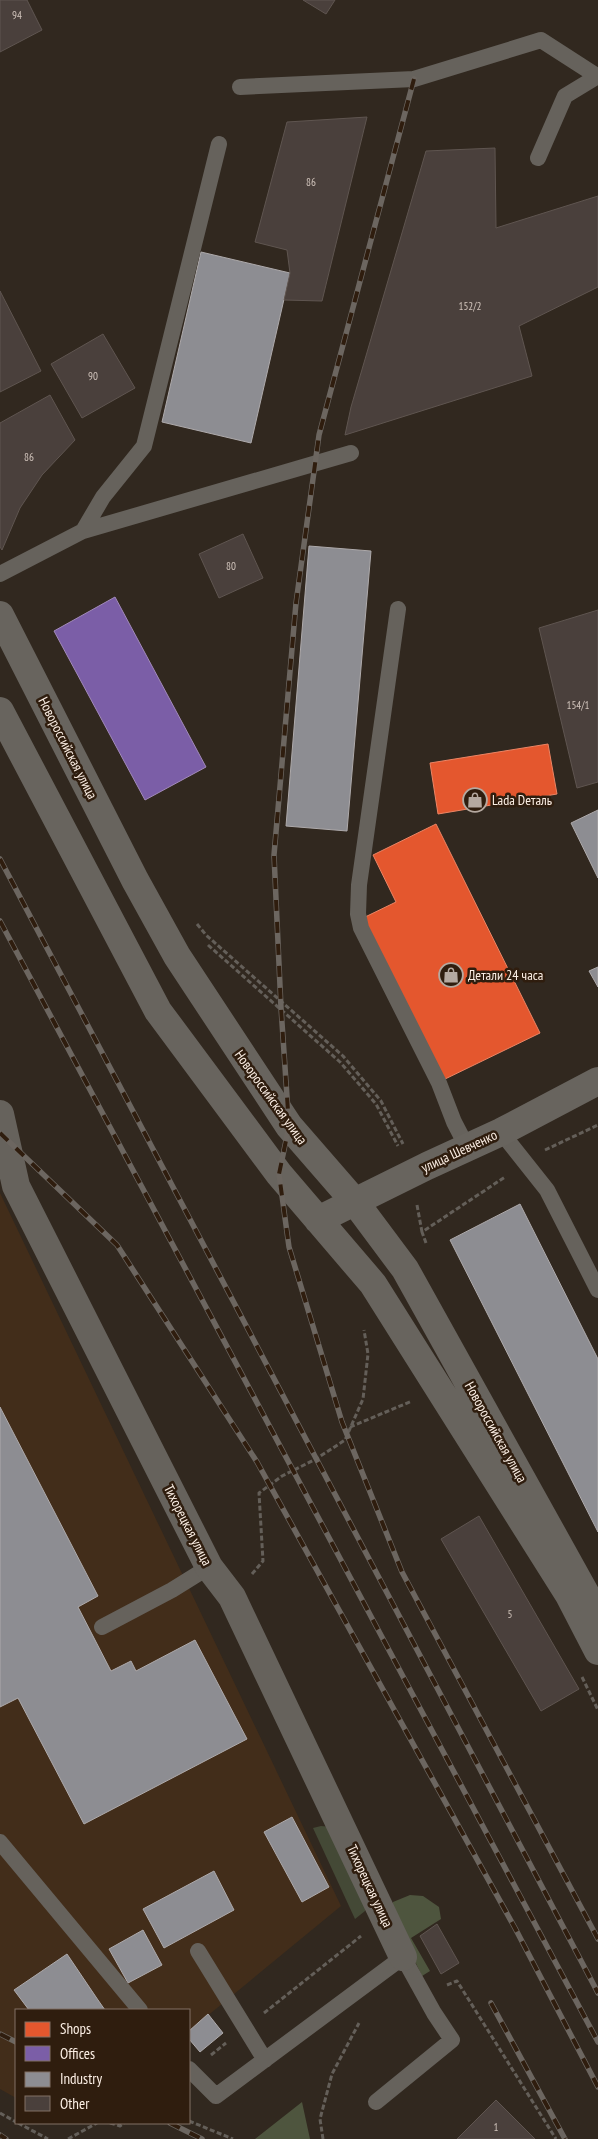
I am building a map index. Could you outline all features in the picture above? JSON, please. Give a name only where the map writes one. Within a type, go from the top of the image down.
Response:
[{"type":"main road","name":"Новороссийская улица","points":[[0,614],[135,880],[176,956],[289,1126],[355,1202],[405,1269],[598,1616]]},
{"type":"main road","name":"Новороссийская улица","points":[[0,711],[158,1011],[250,1136],[373,1284],[569,1595],[598,1651]]},
{"type":"main road","name":"улица Шевченко","points":[[318,1220],[414,1172],[501,1132],[598,1080]]},
{"type":"street","name":"Тихорецкая улица","points":[[0,1114],[16,1186],[209,1567],[232,1597],[403,1957]]},
{"type":"lane","points":[[240,87],[414,79],[541,40],[598,76],[565,96],[538,158]]},
{"type":"lane","points":[[83,531],[103,497],[144,446],[220,144]]},
{"type":"lane","points":[[0,574],[83,531],[351,453]]},
{"type":"lane","points":[[398,609],[359,885],[358,914],[361,928],[439,1083],[454,1122],[467,1147]]},
{"type":"lane","points":[[501,1132],[547,1190],[598,1290]]},
{"type":"lane","points":[[102,1627],[172,1590],[209,1567]]},
{"type":"lane","points":[[0,1842],[139,2009]]},
{"type":"lane","points":[[198,1951],[265,2060]]},
{"type":"lane","points":[[190,2071],[216,2096],[403,1957],[434,2013],[452,2040],[376,2102]]},
{"type":"path","points":[[194,921],[206,935],[343,1056],[381,1101],[414,1172],[422,1232],[427,1246]]},
{"type":"path","points":[[202,939],[340,1062],[376,1104],[414,1172]]},
{"type":"path","points":[[422,1232],[545,1150],[598,1125]]},
{"type":"path","points":[[232,1597],[263,1561],[259,1493],[282,1476],[316,1459],[345,1440],[363,1399],[368,1354],[363,1328]]},
{"type":"path","points":[[190,2069],[364,1934]]},
{"type":"path","points":[[457,1981],[556,2139]]},
{"type":"path","points":[[323,2139],[320,2119],[332,2074]]},
{"type":"path","points":[[0,2113],[15,2121]]},
{"type":"path","points":[[190,2121],[233,2139]]},
{"type":"path","points":[[21,2124],[48,2139]]},
{"type":"path","points":[[68,2139],[95,2124]]},
{"type":"shaded area","points":[[0,1193],[341,1906],[190,2030],[190,2009],[15,2009],[15,2097],[0,2089]]},
{"type":"green space","points":[[321,1826],[331,1827],[365,1901],[365,1911],[355,1919],[313,1828]]},
{"type":"green space","points":[[410,1895],[423,1896],[439,1907],[441,1919],[411,1938],[430,1971],[422,1976],[393,1915],[393,1902]]},
{"type":"green space","points":[[302,2102],[310,2139],[255,2139]]},
{"type":"building: Shops","points":[[548,744],[557,794],[438,814],[430,763]]},
{"type":"building: Shops","name":"Детали 24 часа","points":[[436,824],[540,1033],[443,1080],[363,918],[396,902],[373,855]]},
{"type":"building: Offices","points":[[115,597],[206,767],[145,800],[54,631]]},
{"type":"building: Industry","points":[[201,252],[290,273],[251,443],[162,422]]},
{"type":"building: Industry","points":[[309,546],[371,551],[347,831],[286,826]]},
{"type":"building: Industry","points":[[598,810],[598,878],[571,823]]},
{"type":"building: Industry","points":[[598,967],[598,987],[589,971]]},
{"type":"building: Industry","points":[[520,1204],[598,1359],[598,1532],[450,1240]]},
{"type":"building: Industry","points":[[0,1407],[98,1596],[78,1607],[111,1671],[131,1661],[136,1671],[195,1640],[247,1739],[84,1824],[18,1698],[0,1707]]},
{"type":"building: Industry","points":[[292,1817],[329,1887],[302,1902],[264,1832]]},
{"type":"building: Industry","points":[[214,1871],[234,1910],[164,1948],[143,1909]]},
{"type":"building: Industry","points":[[143,1930],[162,1965],[128,1983],[109,1949]]},
{"type":"building: Industry","points":[[67,1954],[104,2009],[28,2009],[14,1990]]},
{"type":"building: Industry","points":[[208,2014],[223,2033],[200,2052],[190,2040],[190,2030]]},
{"type":"building: Other","points":[[0,0],[27,0],[42,30],[0,52]]},
{"type":"building: Other","points":[[303,0],[335,0],[326,14]]},
{"type":"building: Other","points":[[367,117],[322,301],[284,300],[290,273],[287,250],[255,242],[287,122]]},
{"type":"building: Other","points":[[495,148],[496,228],[598,196],[598,287],[519,326],[532,376],[345,435],[351,407],[426,151]]},
{"type":"building: Other","points":[[0,291],[41,371],[0,392]]},
{"type":"building: Other","points":[[103,334],[135,388],[82,418],[51,364]]},
{"type":"building: Other","points":[[50,395],[75,440],[42,475],[20,508],[2,550],[0,547],[0,423]]},
{"type":"building: Other","points":[[243,534],[263,578],[219,598],[199,554]]},
{"type":"building: Other","points":[[598,610],[598,782],[577,788],[539,628]]},
{"type":"building: Other","points":[[479,1516],[579,1689],[541,1711],[441,1539]]},
{"type":"building: Other","points":[[437,1924],[459,1963],[441,1974],[420,1936]]},
{"type":"building: Other","points":[[496,2100],[535,2139],[457,2139]]},
{"type":"railway","points":[[414,79],[319,435],[296,603],[274,855],[289,1126],[279,1174],[289,1247],[342,1422],[402,1572],[598,1939]]},
{"type":"railway","points":[[0,859],[598,1993]]},
{"type":"railway","points":[[0,921],[598,2042]]},
{"type":"railway","points":[[0,1133],[117,1245],[257,1462],[515,1928],[598,2087]]},
{"type":"railway","points":[[491,2003],[565,2139]]},
{"type":"railway","points":[[0,2034],[15,2042]]},
{"type":"railway","points":[[172,2124],[202,2139]]},
{"type":"railway","points":[[0,2135],[6,2139]]},
{"type":"place","name":"Lada Dеталь","points":[[475,800]]},
{"type":"place","name":"Детали 24 часа","points":[[451,975]]}]
